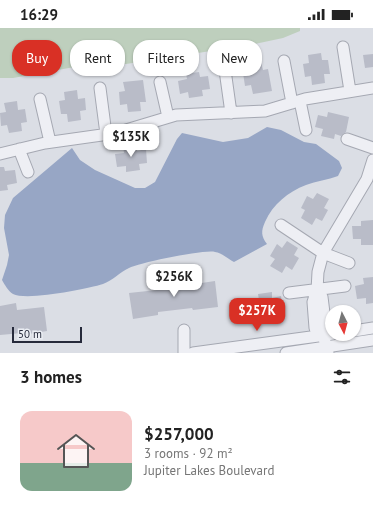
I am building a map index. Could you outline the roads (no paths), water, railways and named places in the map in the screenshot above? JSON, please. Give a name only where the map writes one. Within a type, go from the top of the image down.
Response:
[{"type":"street","points":[[343,47],[350,92]]},
{"type":"street","points":[[284,61],[306,130]]},
{"type":"street","points":[[226,76],[231,113]]},
{"type":"street","points":[[160,82],[168,117]]},
{"type":"street","points":[[100,88],[106,134]]},
{"type":"street","points":[[0,154],[50,142],[116,133],[176,115],[265,111],[296,102],[373,88]]},
{"type":"street","points":[[40,99],[50,142]]},
{"type":"street","points":[[347,139],[373,148]]},
{"type":"street","points":[[19,149],[28,172]]},
{"type":"street","points":[[328,342],[315,328],[313,302],[317,290],[318,272],[323,253],[367,179],[373,160]]},
{"type":"street","points":[[281,225],[323,253],[349,263]]},
{"type":"street","points":[[289,293],[345,286]]},
{"type":"street","points":[[361,330],[373,328]]},
{"type":"street","points":[[184,330],[184,353]]},
{"type":"street","points":[[193,353],[328,342],[373,340]]},
{"type":"street","points":[[286,353],[328,342]]},
{"type":"water","points":[[267,127],[281,130],[304,142],[316,144],[339,161],[342,168],[338,176],[299,188],[287,195],[277,204],[268,216],[263,228],[262,233],[267,244],[234,262],[215,252],[186,254],[135,266],[103,284],[57,294],[20,296],[11,293],[2,280],[9,255],[4,228],[5,215],[13,198],[72,148],[80,160],[95,170],[135,188],[145,188],[155,182],[177,139],[182,133],[223,142],[248,138]]}]
